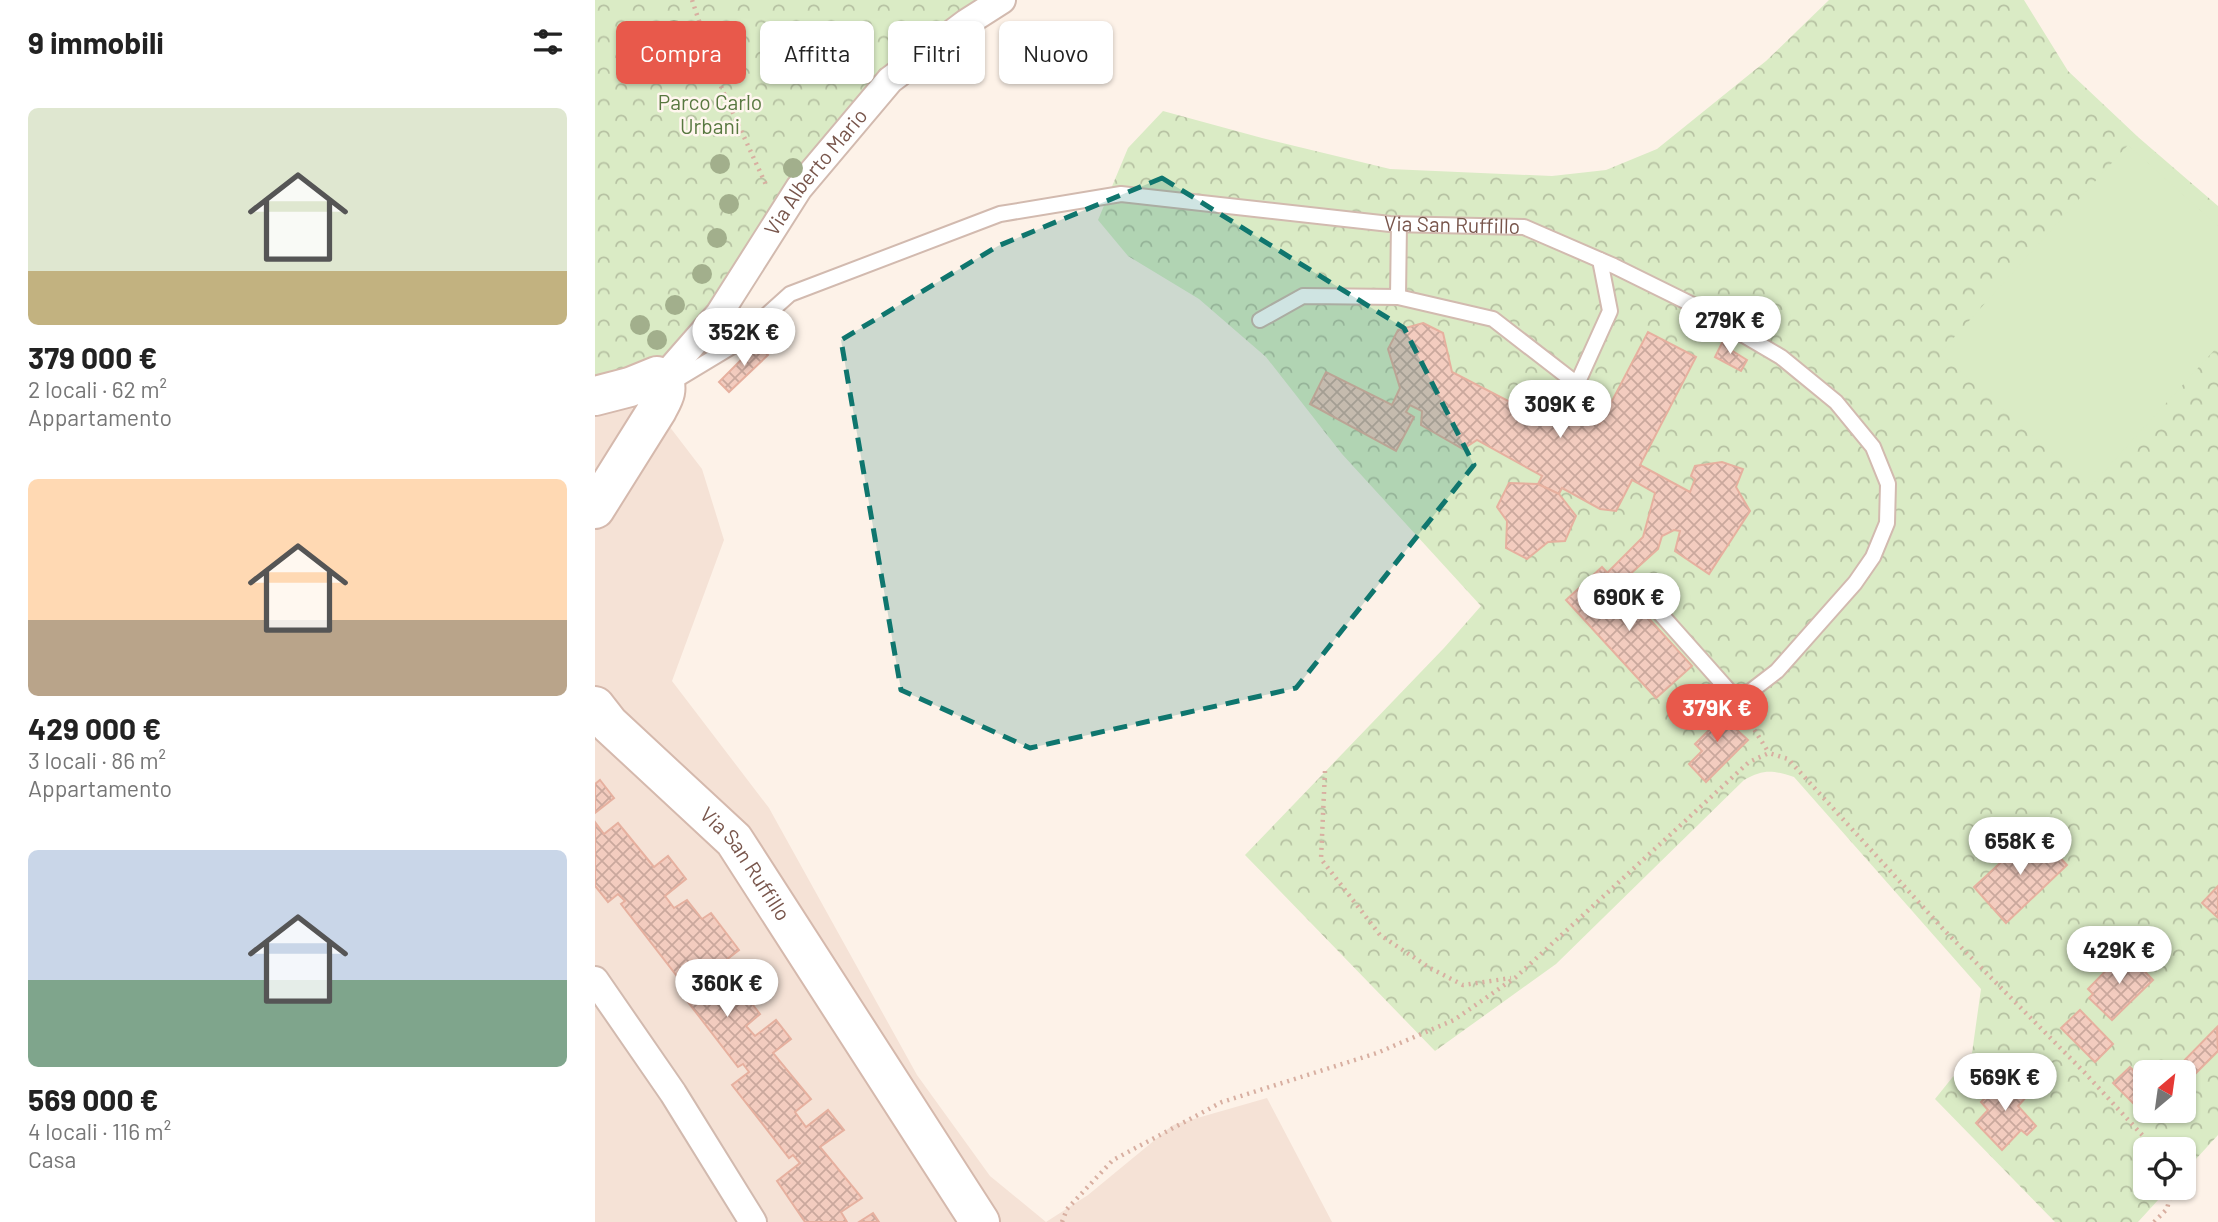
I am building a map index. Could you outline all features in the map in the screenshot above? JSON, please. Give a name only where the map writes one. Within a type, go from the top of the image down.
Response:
[{"type":"street","name":"Via Alberto Mario","points":[[665,382],[719,314],[799,188],[890,80],[966,23],[1002,0]]},
{"type":"street","name":"Via San Ruffillo","points":[[595,396],[630,387],[657,376],[665,382]]},
{"type":"street","points":[[595,509],[657,410],[666,393],[665,382]]},
{"type":"street","name":"Via San Ruffillo","points":[[595,706],[610,724],[734,840],[980,1222]]},
{"type":"street","points":[[595,980],[673,1093],[753,1222]]},
{"type":"lane","name":"Via San Ruffillo","points":[[665,382],[731,347],[790,294],[1000,214],[1121,194],[1399,225],[1524,228],[1600,260],[1689,303],[1781,357],[1836,402],[1873,447],[1888,484],[1887,523],[1873,557],[1854,583],[1777,671],[1738,701]]},
{"type":"lane","points":[[1398,297],[1399,225]]},
{"type":"lane","points":[[1260,320],[1303,296],[1398,297],[1493,319],[1577,384],[1610,310],[1600,260]]},
{"type":"lane","points":[[1634,584],[1738,701]]},
{"type":"path","points":[[692,0],[722,89],[781,217]]},
{"type":"path","points":[[1738,701],[1769,753],[1788,759],[1945,931],[2144,1137]]},
{"type":"path","points":[[1062,1222],[1067,1209],[1113,1160],[1222,1102],[1377,1053],[1454,1020],[1516,978],[1749,762],[1769,753]]},
{"type":"path","points":[[1325,771],[1321,859],[1380,935],[1430,968],[1463,985],[1516,978]]},
{"type":"path","points":[[2154,1222],[2167,1209],[2169,1200]]},
{"type":"highlighted area","points":[[1162,178],[1404,328],[1474,465],[1296,688],[1030,748],[901,690],[841,340],[998,246]]},
{"type":"shaded area","points":[[595,393],[623,397],[666,422],[702,469],[724,540],[672,681],[769,808],[917,1075],[990,1176],[1046,1222],[595,1222]]},
{"type":"shaded area","points":[[1267,1098],[1332,1222],[1046,1222],[1088,1195],[1173,1125]]},
{"type":"green space","name":"Parco Carlo Urbani","points":[[595,0],[1002,0],[973,21],[888,21],[888,84],[694,358],[595,385]]},
{"type":"green space","points":[[1829,0],[2024,0],[2068,71],[2138,137],[2218,206],[2218,1135],[2196,1159],[2196,1137],[2133,1137],[2133,1200],[2158,1200],[2138,1222],[2055,1222],[1935,1099],[1972,1053],[1981,989],[1794,777],[1768,772],[1744,780],[1556,964],[1435,1051],[1245,855],[1481,606],[1342,454],[1266,357],[1199,299],[1128,256],[1098,220],[1128,148],[1163,111],[1390,169],[1552,176],[1606,170],[1657,149],[1766,61]]},
{"type":"green space","points":[[2128,145],[2218,226],[2218,346],[2090,487],[1940,353]]},
{"type":"building","points":[[1423,323],[1443,333],[1452,372],[1549,422],[1559,403],[1600,424],[1648,332],[1696,357],[1640,465],[1690,492],[1695,479],[1691,476],[1695,466],[1722,462],[1743,469],[1736,487],[1750,511],[1709,574],[1675,551],[1680,531],[1674,530],[1662,536],[1658,549],[1618,585],[1607,573],[1643,537],[1655,493],[1632,480],[1616,511],[1600,509],[1562,488],[1559,494],[1538,484],[1542,476],[1477,440],[1463,449],[1421,425],[1422,411],[1410,405],[1406,412],[1414,417],[1396,451],[1310,404],[1326,372],[1392,405],[1400,388],[1388,349],[1398,330]]},
{"type":"building","points":[[1724,339],[1734,345],[1731,350],[1747,360],[1741,371],[1715,357]]},
{"type":"building","points":[[757,344],[768,355],[729,392],[719,382]]},
{"type":"building","points":[[1509,483],[1538,484],[1559,494],[1576,516],[1565,541],[1548,542],[1527,559],[1506,548],[1507,521],[1497,507]]},
{"type":"building","points":[[1602,567],[1692,666],[1656,698],[1566,600]]},
{"type":"building","points":[[1719,705],[1740,726],[1736,729],[1748,740],[1706,782],[1689,764],[1702,751],[1695,744],[1711,728],[1704,721]]},
{"type":"building","points":[[600,780],[614,798],[595,813],[595,784]]},
{"type":"building","points":[[595,822],[604,834],[618,823],[654,867],[668,856],[686,879],[665,896],[674,908],[687,900],[702,919],[711,913],[739,950],[721,964],[760,1014],[746,1026],[755,1036],[776,1020],[791,1039],[773,1053],[811,1099],[795,1112],[806,1127],[828,1110],[844,1130],[820,1147],[862,1198],[841,1212],[847,1222],[805,1222],[777,1181],[800,1163],[793,1155],[789,1158],[732,1085],[749,1072],[743,1064],[738,1067],[681,993],[694,982],[688,974],[680,980],[621,904],[625,901],[618,894],[608,902],[595,886]]},
{"type":"building","points":[[2035,831],[2067,865],[2006,923],[1974,887]]},
{"type":"building","points":[[2218,886],[2218,918],[2202,903]]},
{"type":"building","points":[[2125,951],[2153,980],[2112,1020],[2089,998],[2093,994],[2088,989]]},
{"type":"building","points":[[2080,1010],[2113,1044],[2095,1062],[2061,1028]]},
{"type":"building","points":[[2217,1027],[2218,1051],[2196,1073],[2196,1060],[2185,1060]]},
{"type":"building","points":[[2130,1067],[2133,1070],[2133,1103],[2113,1083]]},
{"type":"building","points":[[2008,1074],[2028,1095],[2018,1106],[2036,1126],[2027,1135],[2021,1130],[2002,1150],[1976,1123],[1988,1110],[1981,1102]]},
{"type":"building","points":[[873,1213],[879,1222],[859,1222]]}]
